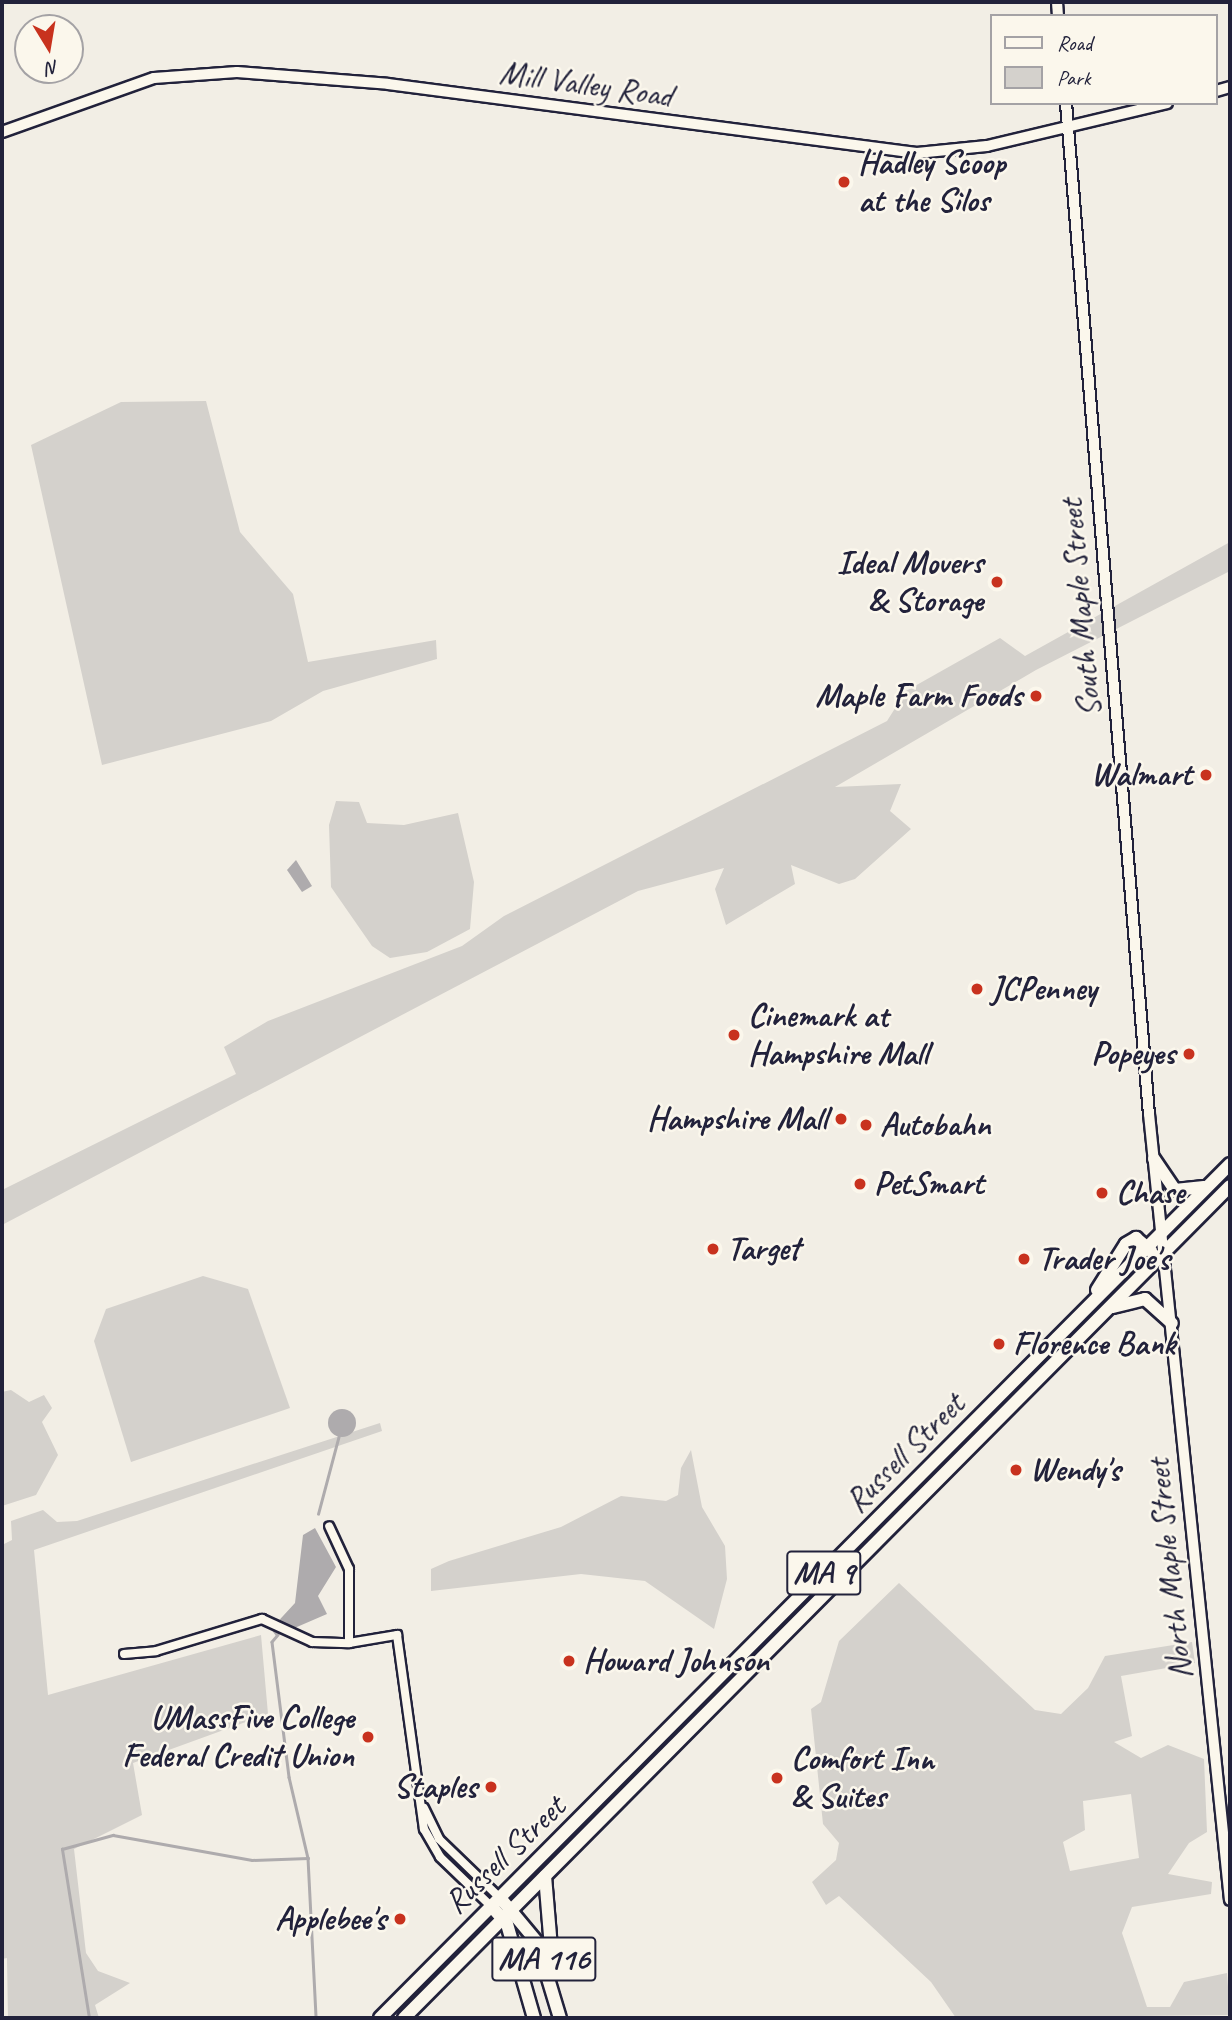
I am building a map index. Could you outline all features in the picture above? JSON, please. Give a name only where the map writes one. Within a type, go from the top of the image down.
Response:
[{"type":"main road","name":"South Maple Street","points":[[1066,105],[1162,1233]]},
{"type":"main road","points":[[1154,1159],[1175,1190],[1208,1186]]},
{"type":"main road","name":"Russell Street","points":[[404,2018],[502,1909],[1230,1164]]},
{"type":"main road","name":"Russell Street","points":[[380,2018],[502,1909],[544,1876],[1230,1186]]},
{"type":"main road","name":"North Maple Street","points":[[1162,1233],[1230,1900]]},
{"type":"main road","points":[[1148,1247],[1153,1262]]},
{"type":"main road","points":[[1104,1312],[1141,1298],[1172,1323]]},
{"type":"main road","points":[[544,1876],[555,1996]]},
{"type":"main road","points":[[502,1909],[534,2018]]},
{"type":"main road","name":"MA 116","points":[[502,1909],[534,1936],[560,2018]]},
{"type":"street","name":"Mill Valley Road","points":[[2,132],[154,78],[237,72],[387,84],[893,152],[966,150],[1159,105]]},
{"type":"street","points":[[329,1526],[349,1569],[349,1643]]},
{"type":"street","points":[[124,1654],[156,1651],[243,1621],[273,1621],[321,1644],[349,1643],[397,1635],[417,1785],[434,1847],[502,1909]]},
{"type":"street","points":[[417,1785],[439,1839],[502,1909]]},
{"type":"green space","points":[[206,401],[240,532],[293,594],[308,662],[436,640],[437,659],[323,691],[271,721],[102,765],[31,445],[121,402]]},
{"type":"green space","points":[[1230,542],[1230,571],[1036,670],[835,787],[901,784],[890,811],[911,829],[855,879],[839,884],[791,865],[795,884],[726,925],[715,889],[724,868],[638,891],[2,1225],[2,1190],[236,1074],[224,1047],[268,1021],[462,946],[504,916],[887,721],[906,691],[1000,638],[1025,656]]},
{"type":"green space","points":[[336,801],[359,802],[367,823],[404,825],[458,813],[474,882],[470,929],[427,952],[390,958],[372,946],[331,887],[329,825]]},
{"type":"green space","points":[[203,1276],[248,1289],[290,1408],[131,1462],[94,1341],[106,1309]]},
{"type":"green space","points":[[11,1390],[29,1402],[44,1395],[52,1408],[42,1422],[58,1455],[36,1495],[2,1506],[2,1392]]},
{"type":"green space","points":[[380,1423],[382,1431],[34,1550],[48,1695],[261,1635],[268,1714],[133,1763],[142,1815],[74,1849],[86,1953],[98,1971],[130,1983],[95,2005],[99,2018],[8,2018],[7,1958],[2,1959],[2,1545],[12,1540],[11,1521],[43,1510],[57,1522],[77,1521]]},
{"type":"green space","points":[[691,1450],[702,1507],[725,1546],[727,1579],[714,1629],[645,1581],[581,1574],[431,1591],[431,1569],[449,1561],[561,1527],[621,1496],[666,1501],[678,1495],[681,1468]]},
{"type":"green space","points":[[899,1583],[1035,1710],[1061,1714],[1088,1688],[1105,1656],[1192,1642],[1195,1663],[1121,1676],[1132,1736],[1114,1742],[1141,1758],[1168,1745],[1204,1759],[1207,1832],[1189,1843],[1168,1874],[1212,1882],[1211,1894],[1132,1907],[1122,1933],[1147,2007],[1170,2007],[1184,1982],[1227,1973],[1230,2015],[956,2018],[931,1982],[839,1896],[826,1905],[812,1882],[836,1860],[839,1843],[823,1824],[811,1709],[821,1702],[839,1641]],"holes":[[[1131,1794],[1139,1858],[1070,1871],[1063,1842],[1085,1830],[1083,1801]]]},
{"type":"shaded area","points":[[296,860],[312,886],[302,892],[287,870]]},
{"type":"shaded area","points":[[342,1409],[352,1413],[356,1423],[352,1433],[342,1437],[332,1433],[328,1423],[332,1413]]},
{"type":"shaded area","points":[[315,1528],[336,1567],[318,1596],[327,1614],[276,1636],[271,1629],[295,1603],[303,1535]]},
{"type":"waterway","points":[[318,1514],[339,1435]]},
{"type":"waterway","points":[[278,1635],[272,1642],[289,1777],[308,1858],[316,2018]]},
{"type":"waterway","points":[[89,2018],[62,1849],[113,1835],[252,1860],[308,1858]]},
{"type":"place","name":"Hadley Scoop at the Silos","points":[[844,182]]},
{"type":"place","name":"Ideal Movers & Storage","points":[[997,582]]},
{"type":"place","name":"Maple Farm Foods","points":[[1036,696]]},
{"type":"place","name":"Walmart","points":[[1206,775]]},
{"type":"place","name":"JCPenney","points":[[977,989]]},
{"type":"place","name":"Cinemark at Hampshire Mall","points":[[734,1035]]},
{"type":"place","name":"Popeyes","points":[[1189,1054]]},
{"type":"place","name":"Hampshire Mall","points":[[841,1119]]},
{"type":"place","name":"Autobahn","points":[[866,1125]]},
{"type":"place","name":"PetSmart","points":[[860,1184]]},
{"type":"place","name":"Chase","points":[[1102,1193]]},
{"type":"place","name":"Target","points":[[713,1249]]},
{"type":"place","name":"Trader Joe's","points":[[1024,1259]]},
{"type":"place","name":"Florence Bank","points":[[999,1344]]},
{"type":"place","name":"Wendy's","points":[[1016,1470]]},
{"type":"place","name":"Howard Johnson","points":[[569,1661]]},
{"type":"place","name":"UMassFive College Federal Credit Union","points":[[368,1737]]},
{"type":"place","name":"Comfort Inn & Suites","points":[[777,1778]]},
{"type":"place","name":"Staples","points":[[491,1787]]},
{"type":"place","name":"Applebee's","points":[[400,1919]]}]
